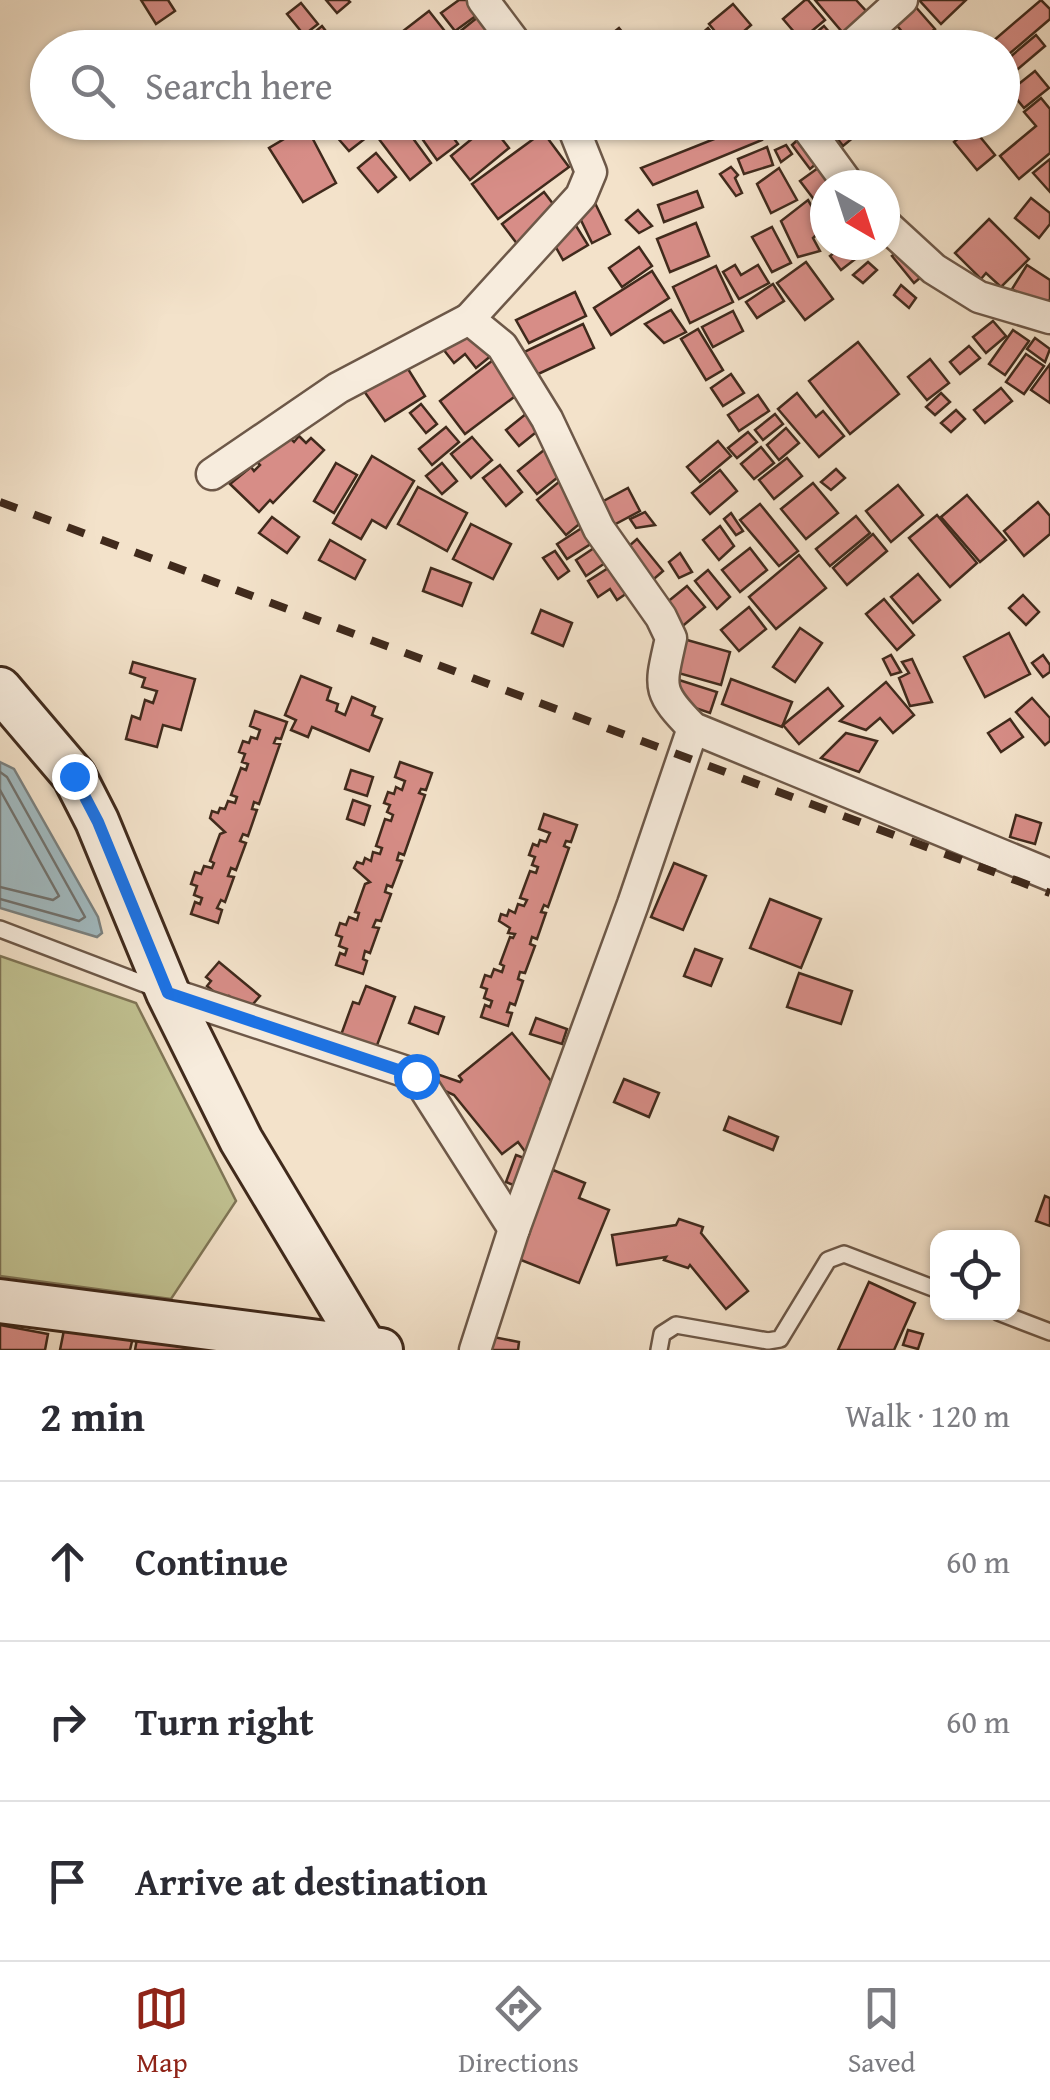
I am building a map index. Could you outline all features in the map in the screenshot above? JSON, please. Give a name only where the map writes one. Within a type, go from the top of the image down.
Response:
[{"type":"street","points":[[483,0],[506,30]]},
{"type":"street","points":[[869,30],[902,0]]},
{"type":"street","points":[[212,474],[338,388],[469,320],[581,196],[591,172],[578,140]]},
{"type":"street","points":[[816,140],[838,170]]},
{"type":"street","points":[[900,237],[934,268],[979,297],[1050,318]]},
{"type":"street","points":[[469,320],[502,346],[547,418],[600,529],[661,617],[672,638],[661,682],[668,703],[693,728],[1050,875]]},
{"type":"street","points":[[0,689],[74,776],[98,822],[168,993],[241,1140],[374,1348]]},
{"type":"street","points":[[475,1350],[514,1229],[693,728]]},
{"type":"street","points":[[168,993],[416,1076],[514,1229]]},
{"type":"street","points":[[0,1301],[374,1348]]},
{"type":"lane","points":[[0,930],[168,993]]},
{"type":"lane","points":[[658,1350],[662,1334],[676,1325],[768,1341],[780,1339],[828,1260],[844,1254],[930,1287]]},
{"type":"lane","points":[[1019,1320],[1050,1332]]},
{"type":"green space","points":[[0,956],[136,1003],[236,1201],[171,1299],[0,1276]]},
{"type":"water","points":[[0,762],[14,769],[98,917],[102,933],[97,937],[0,908]]},
{"type":"building","points":[[141,0],[168,0],[175,11],[156,24]]},
{"type":"building","points":[[326,0],[348,0],[350,2],[337,13]]},
{"type":"building","points":[[459,0],[477,0],[484,10],[456,30],[441,13]]},
{"type":"building","points":[[808,0],[825,20],[813,30],[792,30],[783,19]]},
{"type":"building","points":[[815,0],[856,0],[867,12],[846,30],[840,30]]},
{"type":"building","points":[[919,0],[966,0],[941,24]]},
{"type":"building","points":[[1041,0],[1050,9],[1050,19],[1020,45],[1020,30],[1006,30]]},
{"type":"building","points":[[301,3],[318,24],[310,30],[300,30],[287,14]]},
{"type":"building","points":[[733,4],[751,25],[745,30],[714,30],[709,24]]},
{"type":"building","points":[[914,5],[935,29],[901,30],[894,22]]},
{"type":"building","points":[[429,11],[444,30],[404,30]]},
{"type":"building","points":[[483,13],[494,26],[489,30],[462,30]]},
{"type":"building","points":[[1036,35],[1045,46],[1020,67],[1020,49]]},
{"type":"building","points":[[1035,71],[1049,88],[1024,108],[1020,103],[1020,83]]},
{"type":"building","points":[[1041,98],[1050,109],[1050,153],[1019,179],[1000,156],[1036,126],[1024,112]]},
{"type":"building","points":[[282,140],[313,140],[336,183],[303,202],[269,148]]},
{"type":"building","points":[[339,140],[363,140],[349,151]]},
{"type":"building","points":[[380,140],[414,140],[431,163],[410,180]]},
{"type":"building","points":[[423,140],[455,140],[458,144],[437,160]]},
{"type":"building","points":[[470,140],[503,140],[509,148],[470,180],[451,156]]},
{"type":"building","points":[[532,140],[549,140],[569,167],[498,219],[472,184]]},
{"type":"building","points":[[712,140],[762,140],[653,185],[641,168]]},
{"type":"building","points":[[797,140],[809,140],[824,157],[810,169],[792,145]]},
{"type":"building","points":[[983,140],[995,155],[977,170],[954,142]]},
{"type":"building","points":[[786,145],[792,154],[781,162],[775,150]]},
{"type":"building","points":[[767,147],[773,165],[744,174],[738,159]]},
{"type":"building","points":[[376,153],[396,177],[378,192],[358,168]]},
{"type":"building","points":[[1050,159],[1050,192],[1033,173]]},
{"type":"building","points":[[731,167],[738,175],[735,178],[742,193],[736,196],[720,174]]},
{"type":"building","points":[[779,168],[797,200],[771,213],[757,184]]},
{"type":"building","points":[[810,174],[810,194],[800,181]]},
{"type":"building","points":[[697,191],[703,207],[664,222],[658,205]]},
{"type":"building","points":[[544,192],[560,213],[518,245],[502,224]]},
{"type":"building","points":[[1031,198],[1050,213],[1050,224],[1039,238],[1015,218]]},
{"type":"building","points":[[808,200],[810,254],[798,257],[781,221]]},
{"type":"building","points":[[595,203],[610,234],[592,243],[577,212]]},
{"type":"building","points":[[638,210],[652,226],[639,233],[626,220]]},
{"type":"building","points":[[989,219],[1029,259],[1001,287],[986,273],[981,279],[955,253]]},
{"type":"building","points":[[573,221],[588,245],[563,260],[549,235]]},
{"type":"building","points":[[696,223],[709,256],[670,272],[657,239]]},
{"type":"building","points":[[772,227],[791,263],[772,272],[752,237]]},
{"type":"building","points":[[906,245],[927,272],[914,283],[895,260],[900,260],[900,250]]},
{"type":"building","points":[[639,247],[652,266],[622,287],[609,268]]},
{"type":"building","points":[[833,260],[854,260],[841,270]]},
{"type":"building","points":[[806,262],[833,299],[805,320],[777,283]]},
{"type":"building","points":[[868,262],[877,270],[863,283],[853,275]]},
{"type":"building","points":[[735,265],[741,275],[758,265],[769,283],[739,299],[723,272]]},
{"type":"building","points":[[1027,265],[1050,280],[1050,299],[1043,309],[1012,289]]},
{"type":"building","points":[[716,266],[733,302],[690,323],[673,287]]},
{"type":"building","points":[[652,271],[669,298],[611,335],[594,308]]},
{"type":"building","points":[[773,284],[784,301],[757,318],[746,302]]},
{"type":"building","points":[[901,285],[916,298],[909,308],[894,295]]},
{"type":"building","points":[[575,292],[586,316],[529,343],[516,320]]},
{"type":"building","points":[[671,310],[686,332],[664,343],[645,324]]},
{"type":"building","points":[[733,311],[743,331],[713,347],[702,327]]},
{"type":"building","points":[[993,321],[1006,336],[986,353],[973,337]]},
{"type":"building","points":[[583,324],[594,348],[536,375],[524,352]]},
{"type":"building","points":[[469,327],[492,355],[476,368],[465,354],[454,363],[443,349]]},
{"type":"building","points":[[698,329],[723,370],[706,380],[681,339]]},
{"type":"building","points":[[1013,330],[1029,341],[1005,375],[989,364]]},
{"type":"building","points":[[1035,338],[1050,349],[1045,362],[1027,349]]},
{"type":"building","points":[[858,342],[899,394],[850,434],[809,381]]},
{"type":"building","points":[[969,346],[980,358],[960,374],[950,362]]},
{"type":"building","points":[[1026,354],[1044,366],[1024,394],[1006,382]]},
{"type":"building","points":[[497,357],[522,391],[465,434],[440,401]]},
{"type":"building","points":[[930,359],[949,383],[927,400],[908,377]]},
{"type":"building","points":[[403,361],[425,396],[385,421],[359,384]]},
{"type":"building","points":[[1050,364],[1050,403],[1031,390]]},
{"type":"building","points":[[731,374],[744,393],[723,406],[711,388]]},
{"type":"building","points":[[1001,388],[1012,401],[985,423],[974,410]]},
{"type":"building","points":[[797,393],[816,417],[823,411],[844,436],[819,457],[778,409]]},
{"type":"building","points":[[941,393],[950,402],[935,415],[926,407]]},
{"type":"building","points":[[758,395],[769,411],[739,431],[728,415]]},
{"type":"building","points":[[421,404],[437,424],[426,433],[410,413]]},
{"type":"building","points":[[532,409],[545,425],[519,446],[506,430]]},
{"type":"building","points":[[956,410],[965,419],[951,432],[941,423]]},
{"type":"building","points":[[775,414],[783,424],[763,440],[755,430]]},
{"type":"building","points":[[446,427],[459,442],[432,465],[419,449]]},
{"type":"building","points":[[786,428],[799,443],[779,460],[767,445]]},
{"type":"building","points":[[748,432],[757,442],[737,458],[728,448]]},
{"type":"building","points":[[299,436],[306,443],[311,438],[324,450],[273,503],[270,500],[259,512],[230,484],[251,467],[254,471],[260,465],[254,459],[283,440],[290,438],[294,442]]},
{"type":"building","points":[[472,437],[492,460],[471,478],[451,454]]},
{"type":"building","points":[[718,441],[731,456],[700,482],[687,467]]},
{"type":"building","points":[[761,447],[774,463],[754,479],[741,464]]},
{"type":"building","points":[[544,450],[563,473],[537,494],[518,471]]},
{"type":"building","points":[[372,456],[414,481],[386,528],[372,520],[361,539],[333,523]]},
{"type":"building","points":[[787,458],[802,476],[774,499],[759,480]]},
{"type":"building","points":[[336,463],[357,475],[334,513],[314,501]]},
{"type":"building","points":[[442,463],[457,481],[442,494],[426,476]]},
{"type":"building","points":[[500,465],[522,492],[506,506],[483,478]]},
{"type":"building","points":[[836,469],[845,478],[831,490],[821,482]]},
{"type":"building","points":[[720,470],[737,491],[710,514],[692,493]]},
{"type":"building","points":[[560,481],[589,516],[566,535],[537,500]]},
{"type":"building","points":[[813,483],[838,513],[806,539],[781,509]]},
{"type":"building","points":[[898,485],[923,515],[891,542],[866,511]]},
{"type":"building","points":[[418,487],[467,513],[447,551],[398,524]]},
{"type":"building","points":[[628,488],[640,511],[608,528],[596,505]]},
{"type":"building","points":[[967,495],[1006,540],[980,562],[941,517]]},
{"type":"building","points":[[1038,502],[1050,516],[1050,534],[1024,556],[1004,531]]},
{"type":"building","points":[[760,504],[798,551],[779,566],[740,520]]},
{"type":"building","points":[[645,512],[655,525],[636,528],[630,519]]},
{"type":"building","points":[[731,513],[743,531],[736,535],[724,519]]},
{"type":"building","points":[[937,515],[977,563],[950,587],[909,538]]},
{"type":"building","points":[[856,516],[870,533],[830,566],[816,549]]},
{"type":"building","points":[[272,517],[299,537],[287,553],[259,533]]},
{"type":"building","points":[[591,522],[600,538],[567,559],[557,544]]},
{"type":"building","points":[[471,524],[511,544],[493,579],[453,559]]},
{"type":"building","points":[[720,526],[734,546],[719,560],[703,540]]},
{"type":"building","points":[[873,534],[887,551],[847,585],[833,568]]},
{"type":"building","points":[[637,539],[663,571],[647,585],[621,553]]},
{"type":"building","points":[[330,540],[365,560],[355,579],[319,560]]},
{"type":"building","points":[[600,544],[611,559],[586,576],[576,560]]},
{"type":"building","points":[[750,548],[767,570],[740,592],[722,570]]},
{"type":"building","points":[[555,551],[569,571],[558,579],[543,558]]},
{"type":"building","points":[[680,553],[692,572],[679,578],[669,562]]},
{"type":"building","points":[[799,555],[826,588],[776,629],[749,597]]},
{"type":"building","points":[[613,565],[630,591],[617,600],[610,589],[598,597],[588,581]]},
{"type":"building","points":[[431,568],[471,583],[462,606],[423,591]]},
{"type":"building","points":[[708,570],[730,597],[717,609],[695,581]]},
{"type":"building","points":[[918,574],[940,600],[913,623],[891,597]]},
{"type":"building","points":[[687,586],[705,607],[678,630],[660,608]]},
{"type":"building","points":[[1023,595],[1039,612],[1026,625],[1009,608]]},
{"type":"building","points":[[884,599],[914,635],[897,650],[866,614]]},
{"type":"building","points":[[749,607],[766,629],[739,651],[721,630]]},
{"type":"building","points":[[541,610],[572,623],[563,646],[532,633]]},
{"type":"building","points":[[800,628],[822,643],[795,682],[773,667]]},
{"type":"building","points":[[1009,633],[1030,674],[985,697],[964,657]]},
{"type":"building","points":[[680,638],[730,652],[721,685],[671,671]]},
{"type":"building","points":[[891,655],[901,672],[891,675],[883,659]]},
{"type":"building","points":[[1043,655],[1050,672],[1043,677],[1032,663]]},
{"type":"building","points":[[912,659],[932,702],[910,706],[899,678],[909,673],[902,662]]},
{"type":"building","points":[[133,662],[195,679],[181,730],[163,725],[157,747],[126,739],[132,716],[140,719],[145,700],[153,703],[157,691],[142,687],[145,678],[130,673]]},
{"type":"building","points":[[301,676],[331,688],[327,700],[338,704],[336,711],[345,715],[352,697],[375,707],[372,715],[382,719],[369,751],[312,727],[308,737],[291,730],[296,720],[285,715]]},
{"type":"building","points":[[731,679],[792,702],[782,727],[722,704]]},
{"type":"building","points":[[679,680],[717,692],[710,713],[672,700]]},
{"type":"building","points":[[886,682],[914,715],[893,733],[880,718],[866,730],[840,721]]},
{"type":"building","points":[[828,688],[843,706],[799,744],[783,725]]},
{"type":"building","points":[[1032,698],[1050,718],[1050,741],[1045,745],[1016,712]]},
{"type":"building","points":[[255,711],[287,722],[281,739],[276,738],[274,743],[280,744],[259,804],[254,802],[252,809],[257,810],[248,836],[243,834],[240,841],[246,843],[236,870],[231,868],[228,876],[234,877],[225,902],[221,900],[217,908],[222,910],[218,923],[191,914],[195,902],[200,904],[202,898],[194,895],[197,886],[191,884],[195,872],[201,874],[204,866],[212,868],[214,863],[210,861],[220,834],[225,832],[210,818],[212,811],[225,809],[228,801],[235,803],[237,797],[231,795],[241,768],[246,770],[248,764],[242,762],[245,754],[239,752],[243,741],[257,739],[260,730],[250,726]]},
{"type":"building","points":[[1010,719],[1023,737],[1001,752],[988,733]]},
{"type":"building","points":[[846,733],[877,741],[859,772],[821,758]]},
{"type":"building","points":[[400,762],[432,773],[426,790],[419,793],[425,795],[404,855],[399,853],[397,860],[402,861],[392,887],[387,885],[385,892],[391,894],[381,921],[376,920],[373,927],[379,928],[370,953],[365,951],[363,974],[336,965],[340,953],[345,955],[347,949],[339,946],[342,937],[336,935],[340,923],[346,925],[349,917],[357,920],[359,913],[355,912],[365,884],[370,882],[354,868],[357,862],[363,864],[365,858],[371,861],[373,852],[380,854],[382,848],[376,846],[385,819],[391,821],[393,815],[387,812],[390,805],[384,803],[388,792],[394,794],[396,787],[402,790],[405,781],[395,777]]},
{"type":"building","points":[[351,770],[373,777],[367,796],[345,789]]},
{"type":"building","points":[[353,800],[370,806],[364,825],[347,819]]},
{"type":"building","points":[[544,814],[577,825],[571,842],[566,841],[564,846],[569,848],[548,907],[544,905],[541,912],[546,913],[537,939],[532,937],[530,944],[535,946],[525,973],[520,972],[518,979],[523,981],[515,1005],[510,1003],[507,1012],[512,1013],[508,1026],[481,1017],[485,1005],[490,1007],[492,1001],[484,998],[487,989],[481,987],[485,975],[491,977],[494,969],[502,972],[504,966],[500,964],[510,937],[515,934],[508,933],[510,928],[499,921],[501,914],[507,916],[509,910],[515,913],[518,904],[524,906],[527,900],[520,898],[530,871],[536,873],[538,867],[532,865],[535,857],[529,855],[533,844],[546,842],[550,833],[539,829]]},
{"type":"building","points":[[1016,815],[1041,823],[1035,844],[1010,837]]},
{"type":"building","points":[[674,863],[706,876],[683,930],[651,917]]},
{"type":"building","points":[[770,899],[821,919],[801,968],[750,948]]},
{"type":"building","points":[[695,949],[722,959],[711,986],[684,976]]},
{"type":"building","points":[[219,962],[260,996],[247,1011],[229,996],[225,1001],[207,986],[211,981],[206,977]]},
{"type":"building","points":[[799,973],[852,991],[841,1024],[787,1007]]},
{"type":"building","points":[[366,986],[395,997],[376,1048],[341,1035],[353,1002],[359,1004]]},
{"type":"building","points":[[415,1007],[444,1017],[438,1034],[409,1023]]},
{"type":"building","points":[[536,1018],[567,1029],[562,1044],[530,1034]]},
{"type":"building","points":[[512,1033],[560,1092],[541,1108],[551,1119],[532,1161],[518,1142],[502,1154],[454,1095],[430,1084],[434,1073],[460,1082],[459,1076]]},
{"type":"building","points":[[624,1079],[659,1093],[649,1117],[614,1102]]},
{"type":"building","points":[[729,1117],[778,1137],[773,1150],[724,1130]]},
{"type":"building","points":[[516,1155],[532,1161],[521,1188],[506,1182]]},
{"type":"building","points":[[553,1170],[585,1183],[579,1198],[609,1210],[579,1283],[516,1258]]},
{"type":"building","points":[[1045,1196],[1050,1198],[1050,1226],[1036,1221]]},
{"type":"building","points":[[679,1219],[703,1227],[701,1233],[748,1291],[726,1309],[690,1265],[688,1268],[664,1260],[666,1257],[617,1265],[612,1235],[676,1225]]},
{"type":"building","points":[[869,1282],[915,1303],[894,1350],[838,1350]]},
{"type":"building","points":[[0,1325],[48,1334],[45,1350],[0,1350]]},
{"type":"building","points":[[65,1325],[133,1337],[130,1350],[60,1350]]},
{"type":"building","points":[[908,1330],[923,1334],[918,1349],[903,1345]]},
{"type":"building","points":[[483,1335],[519,1342],[518,1350],[480,1350]]},
{"type":"building","points":[[137,1339],[199,1350],[135,1350]]},
{"type":"railway","points":[[0,502],[1050,893]]},
{"type":"route","points":[[74,776],[98,822],[168,993],[416,1076]]}]
